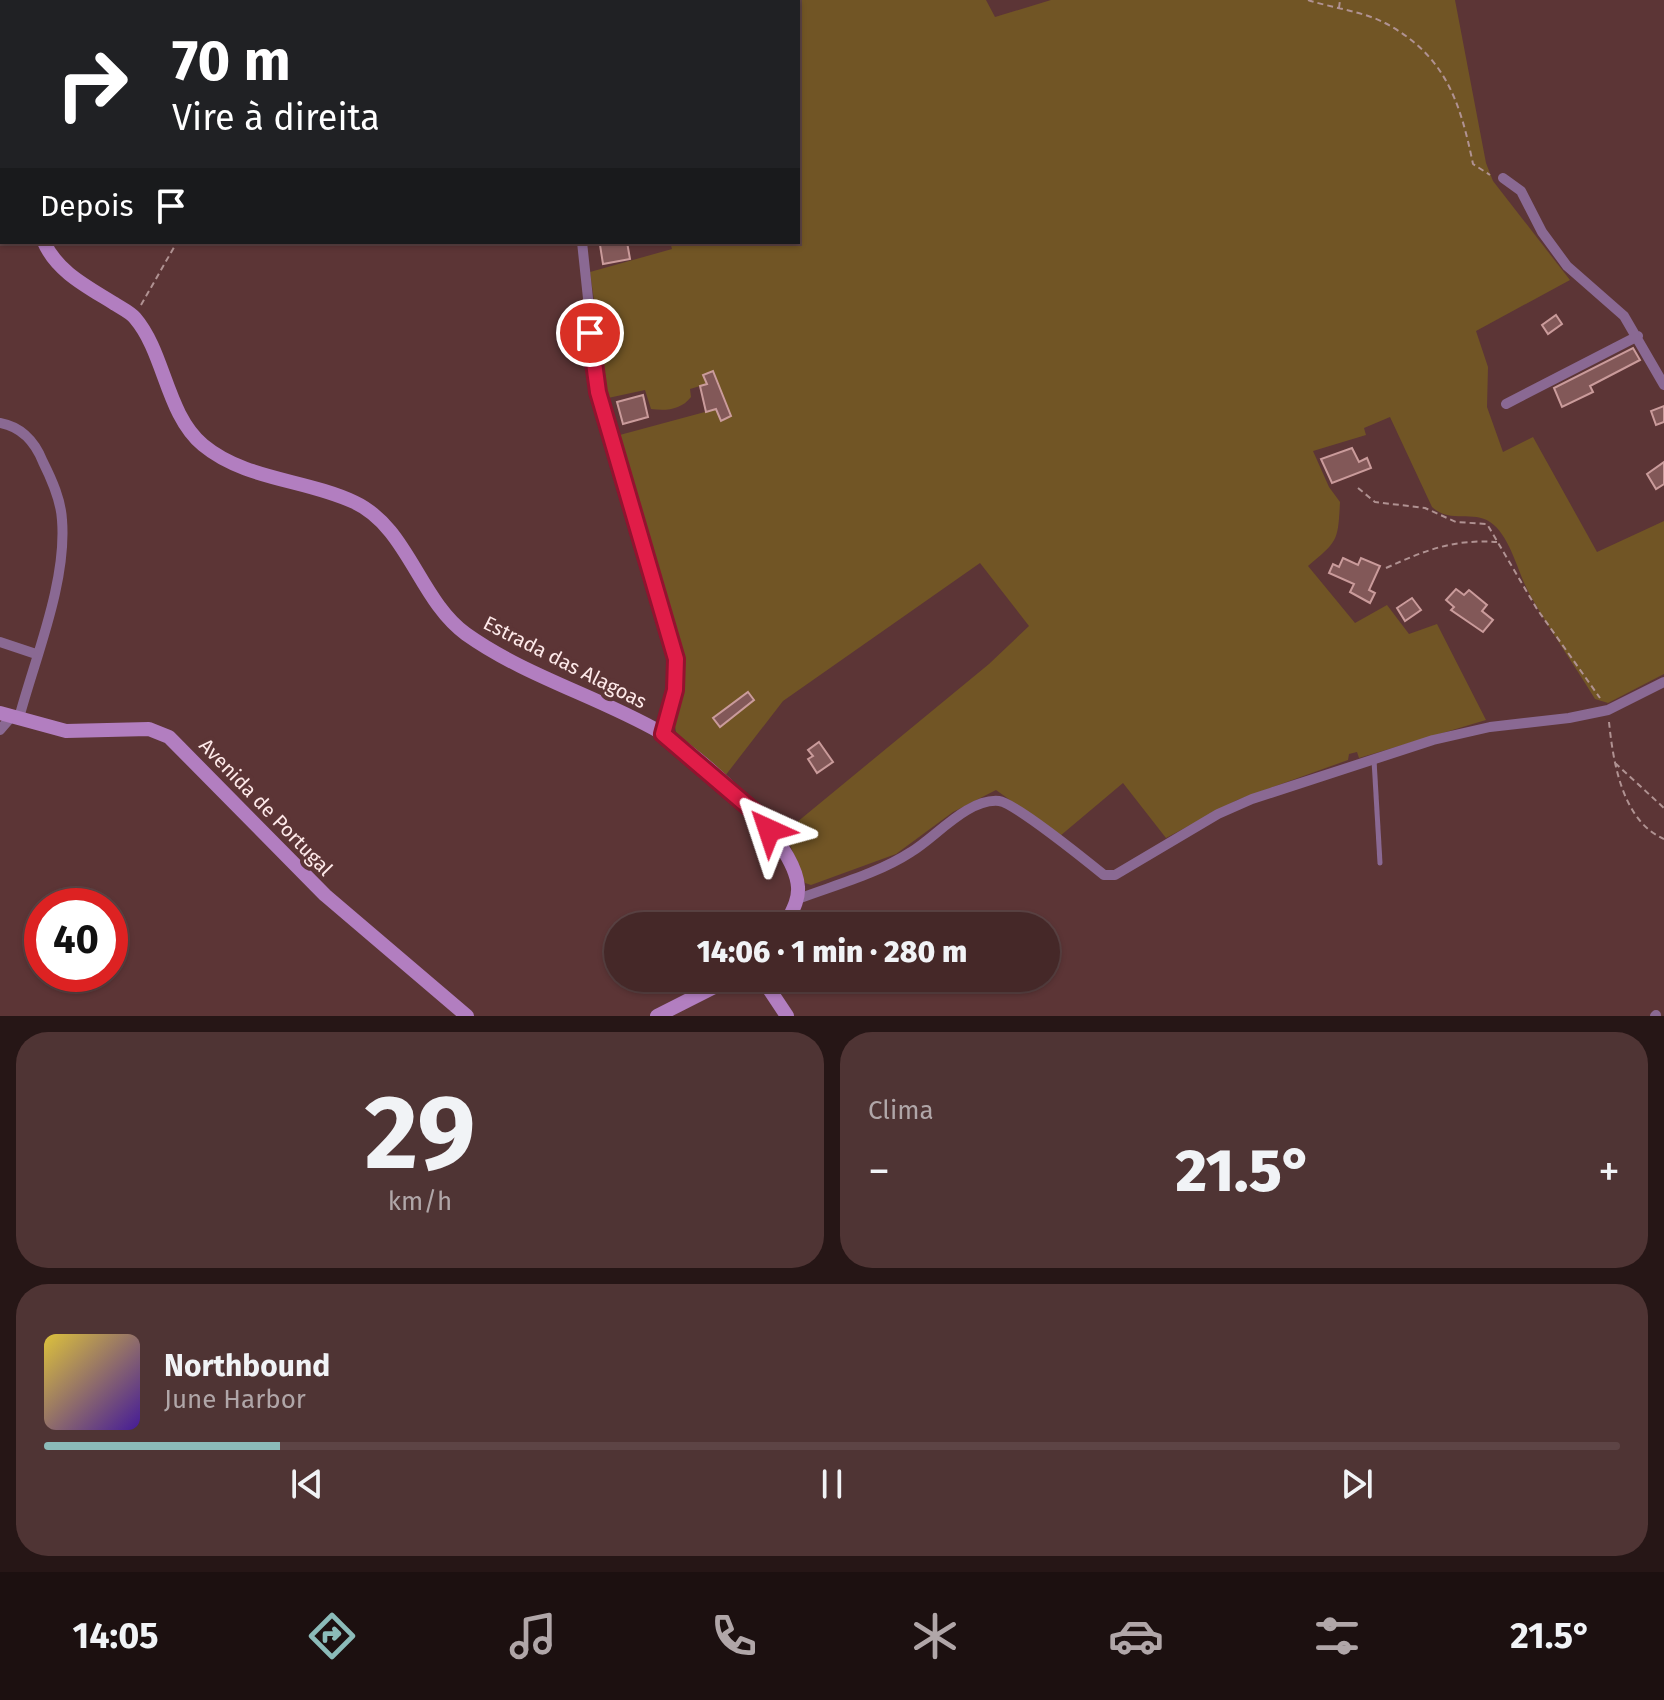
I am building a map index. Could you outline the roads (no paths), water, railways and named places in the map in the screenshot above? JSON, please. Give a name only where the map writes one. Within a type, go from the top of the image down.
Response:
[{"type":"street","points":[[1503,178],[1521,191],[1542,232],[1567,266],[1624,316],[1664,385]]},
{"type":"street","name":"Estrada das Alagoas","points":[[45,244],[52,260],[134,316],[159,360],[180,413],[200,443],[231,465],[354,502],[373,514],[391,534],[440,609],[464,632],[494,652],[663,734],[758,815],[798,882],[798,899]]},
{"type":"street","points":[[582,244],[598,392],[676,659],[675,690],[663,734]]},
{"type":"street","points":[[1506,404],[1638,336]]},
{"type":"street","points":[[0,423],[22,431],[37,447],[62,517],[63,549],[36,654],[10,716],[0,730]]},
{"type":"street","points":[[0,642],[36,654]]},
{"type":"street","points":[[792,912],[798,899],[881,868],[911,852],[976,806],[996,800],[1014,808],[1104,875],[1115,875],[1218,814],[1252,799],[1374,759],[1490,727],[1608,710],[1664,682]]},
{"type":"street","name":"Avenida de Portugal","points":[[10,716],[66,731],[149,729],[169,737],[325,895],[467,1016]]},
{"type":"street","points":[[657,1016],[704,992]]},
{"type":"street","points":[[771,992],[787,1016]]},
{"type":"lane","points":[[1374,759],[1380,863]]}]
